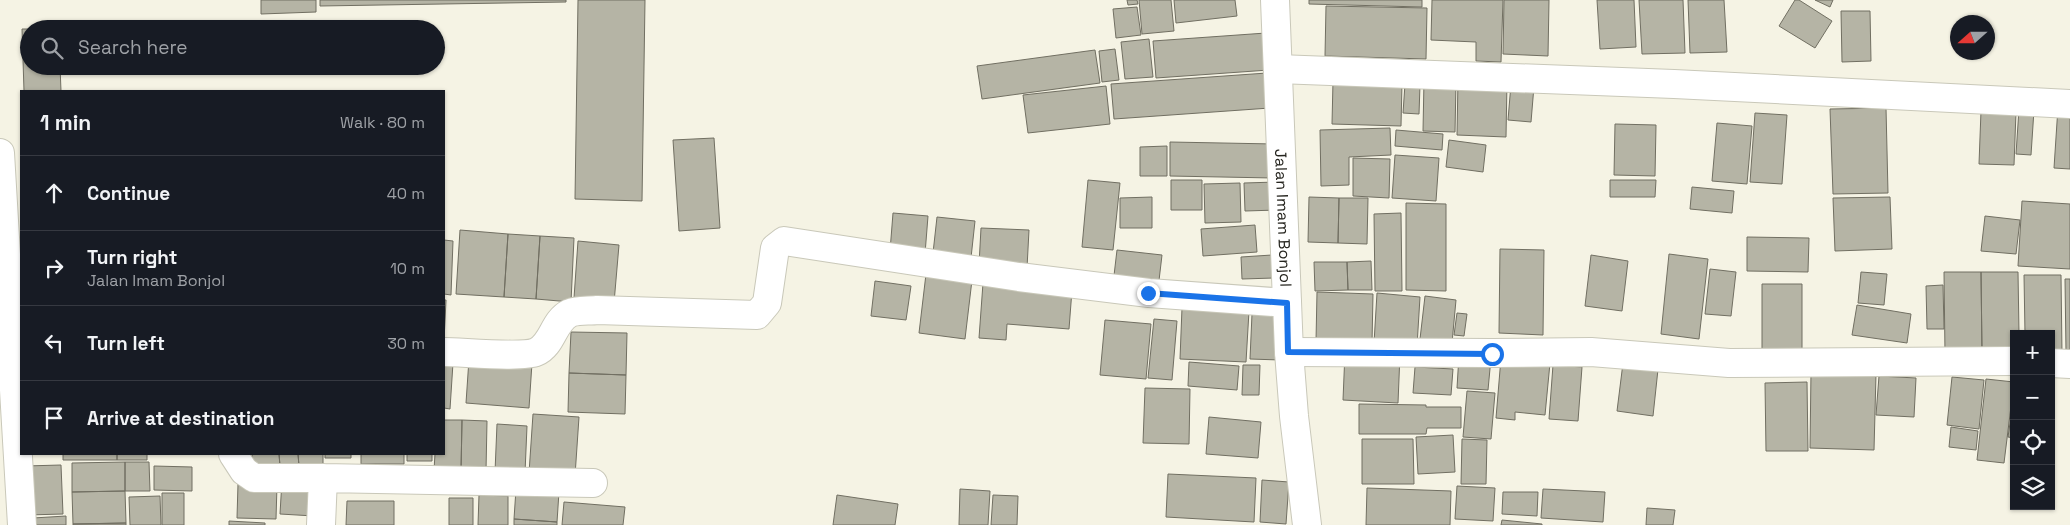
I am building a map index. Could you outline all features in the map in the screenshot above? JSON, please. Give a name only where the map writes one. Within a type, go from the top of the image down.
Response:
[{"type":"street","name":"Jalan Imam Bonjol","points":[[1274,0],[1288,352],[1307,525]]},
{"type":"street","points":[[1278,69],[1674,84],[2070,104]]},
{"type":"street","points":[[0,153],[17,347],[20,454]]},
{"type":"street","points":[[445,352],[515,354],[535,352],[548,343],[561,320],[571,312],[597,310],[757,315],[767,302],[775,248],[784,241],[1148,293],[1287,303]]},
{"type":"street","points":[[1288,352],[1492,354],[1590,352],[1729,363],[2010,361]]},
{"type":"street","points":[[2055,363],[2070,364]]},
{"type":"street","points":[[20,455],[22,525]]},
{"type":"street","points":[[234,455],[244,471],[254,478],[593,483]]},
{"type":"street","points":[[321,525],[322,478]]},
{"type":"building","points":[[261,0],[316,0],[316,12],[261,14]]},
{"type":"building","points":[[320,0],[566,0],[566,2],[320,6]]},
{"type":"building","points":[[578,0],[645,0],[642,201],[575,199]]},
{"type":"building","points":[[1127,0],[1137,0],[1138,4],[1128,5]]},
{"type":"building","points":[[1139,0],[1171,0],[1174,31],[1142,34]]},
{"type":"building","points":[[1174,0],[1235,0],[1237,16],[1176,23]]},
{"type":"building","points":[[1309,0],[1422,0],[1422,7],[1309,4]]},
{"type":"building","points":[[1432,0],[1503,0],[1501,62],[1476,61],[1476,42],[1431,40]]},
{"type":"building","points":[[1504,0],[1549,0],[1548,56],[1503,54]]},
{"type":"building","points":[[1597,0],[1634,0],[1636,47],[1600,49]]},
{"type":"building","points":[[1639,0],[1683,0],[1685,53],[1642,54]]},
{"type":"building","points":[[1688,0],[1724,0],[1727,52],[1690,53]]},
{"type":"building","points":[[1795,0],[1799,0],[1832,21],[1815,48],[1779,26]]},
{"type":"building","points":[[1815,0],[1833,0],[1830,7]]},
{"type":"building","points":[[1326,6],[1427,8],[1426,59],[1325,56]]},
{"type":"building","points":[[1137,7],[1141,35],[1116,38],[1113,9]]},
{"type":"building","points":[[1841,11],[1870,11],[1871,61],[1842,62]]},
{"type":"building","points":[[1266,33],[1269,70],[1156,78],[1153,41]]},
{"type":"building","points":[[1149,39],[1153,77],[1125,79],[1121,42]]},
{"type":"building","points":[[1115,49],[1119,80],[1102,82],[1099,51]]},
{"type":"building","points":[[1095,50],[1100,83],[982,99],[977,66]]},
{"type":"building","points":[[1267,73],[1270,108],[1114,119],[1111,84]]},
{"type":"building","points":[[23,75],[60,75],[61,90],[24,90]]},
{"type":"building","points":[[1424,80],[1456,82],[1455,132],[1423,131]]},
{"type":"building","points":[[1458,80],[1507,81],[1506,137],[1457,135]]},
{"type":"building","points":[[1333,81],[1402,83],[1401,126],[1332,124]]},
{"type":"building","points":[[1405,84],[1420,85],[1419,114],[1403,113]]},
{"type":"building","points":[[1511,84],[1534,86],[1531,122],[1508,120]]},
{"type":"building","points":[[1106,86],[1110,124],[1028,133],[1023,95]]},
{"type":"building","points":[[2058,107],[2070,107],[2070,169],[2054,168]]},
{"type":"building","points":[[1886,108],[1888,193],[1833,194],[1830,109]]},
{"type":"building","points":[[2019,109],[2034,110],[2031,155],[2016,154]]},
{"type":"building","points":[[1981,111],[2016,112],[2014,165],[1979,164]]},
{"type":"building","points":[[1755,113],[1787,115],[1782,184],[1750,182]]},
{"type":"building","points":[[1717,123],[1752,126],[1747,184],[1712,181]]},
{"type":"building","points":[[1615,124],[1656,125],[1655,176],[1614,175]]},
{"type":"building","points":[[1390,128],[1391,155],[1349,157],[1349,185],[1321,186],[1320,130]]},
{"type":"building","points":[[1396,130],[1443,134],[1442,150],[1395,146]]},
{"type":"building","points":[[714,138],[720,228],[679,231],[673,140]]},
{"type":"building","points":[[1449,140],[1486,145],[1483,172],[1446,167]]},
{"type":"building","points":[[1170,142],[1274,144],[1273,178],[1170,176]]},
{"type":"building","points":[[1167,146],[1167,176],[1140,176],[1140,147]]},
{"type":"building","points":[[1395,155],[1439,158],[1436,201],[1392,198]]},
{"type":"building","points":[[1353,158],[1390,159],[1389,198],[1353,196]]},
{"type":"building","points":[[1088,180],[1120,183],[1113,250],[1082,247]]},
{"type":"building","points":[[1171,180],[1202,180],[1202,210],[1171,210]]},
{"type":"building","points":[[1610,180],[1656,180],[1655,197],[1610,197]]},
{"type":"building","points":[[1277,182],[1278,210],[1245,211],[1244,183]]},
{"type":"building","points":[[1240,183],[1241,222],[1205,223],[1204,184]]},
{"type":"building","points":[[1692,187],[1734,191],[1732,213],[1690,209]]},
{"type":"building","points":[[1152,197],[1152,228],[1120,228],[1120,198]]},
{"type":"building","points":[[1309,197],[1339,198],[1338,243],[1308,242]]},
{"type":"building","points":[[1890,197],[1892,249],[1835,251],[1833,198]]},
{"type":"building","points":[[1339,198],[1368,198],[1367,244],[1338,243]]},
{"type":"building","points":[[2022,201],[2070,204],[2070,269],[2018,266]]},
{"type":"building","points":[[1406,203],[1446,204],[1446,291],[1406,290]]},
{"type":"building","points":[[893,213],[928,216],[925,254],[890,251]]},
{"type":"building","points":[[1401,213],[1402,291],[1375,291],[1374,214]]},
{"type":"building","points":[[1985,216],[2020,220],[2016,254],[1981,251]]},
{"type":"building","points":[[937,217],[975,221],[971,258],[933,253]]},
{"type":"building","points":[[1255,225],[1257,252],[1203,256],[1201,229]]},
{"type":"building","points":[[981,228],[1029,230],[1027,268],[979,265]]},
{"type":"building","points":[[460,230],[508,234],[504,297],[456,294]]},
{"type":"building","points":[[508,234],[540,236],[536,299],[504,297]]},
{"type":"building","points":[[540,236],[574,238],[571,302],[536,299]]},
{"type":"building","points":[[1747,237],[1809,238],[1808,272],[1747,271]]},
{"type":"building","points":[[445,240],[453,241],[451,295],[445,294]]},
{"type":"building","points":[[578,241],[619,245],[614,303],[574,298]]},
{"type":"building","points":[[1500,249],[1544,250],[1543,335],[1499,333]]},
{"type":"building","points":[[1117,250],[1162,255],[1158,289],[1113,284]]},
{"type":"building","points":[[1669,254],[1708,259],[1699,339],[1661,334]]},
{"type":"building","points":[[1272,255],[1274,278],[1242,279],[1241,257]]},
{"type":"building","points":[[1591,255],[1628,261],[1622,311],[1585,306]]},
{"type":"building","points":[[1371,261],[1372,290],[1348,290],[1347,262]]},
{"type":"building","points":[[1314,262],[1347,262],[1348,290],[1315,291]]},
{"type":"building","points":[[1710,269],[1736,272],[1731,316],[1705,314]]},
{"type":"building","points":[[1861,272],[1887,274],[1884,305],[1858,303]]},
{"type":"building","points":[[1944,272],[1981,272],[1982,353],[1945,354]]},
{"type":"building","points":[[1981,272],[2018,272],[2019,330],[2010,330],[2010,353],[1982,353]]},
{"type":"building","points":[[926,274],[972,280],[965,339],[919,333]]},
{"type":"building","points":[[2024,275],[2061,275],[2062,354],[2055,354],[2055,330],[2025,330]]},
{"type":"building","points":[[2065,279],[2070,279],[2070,352],[2066,352]]},
{"type":"building","points":[[875,281],[911,286],[906,320],[871,316]]},
{"type":"building","points":[[983,283],[1072,290],[1069,329],[1007,324],[1006,340],[979,338]]},
{"type":"building","points":[[1762,284],[1802,284],[1802,352],[1762,352]]},
{"type":"building","points":[[1943,285],[1944,329],[1927,329],[1926,286]]},
{"type":"building","points":[[1317,292],[1373,294],[1372,343],[1316,341]]},
{"type":"building","points":[[1377,293],[1420,297],[1417,346],[1374,343]]},
{"type":"building","points":[[1425,296],[1456,300],[1452,343],[1420,339]]},
{"type":"building","points":[[1857,305],[1911,314],[1907,343],[1852,335]]},
{"type":"building","points":[[1182,308],[1249,311],[1246,362],[1180,359]]},
{"type":"building","points":[[1457,313],[1467,314],[1464,336],[1454,335]]},
{"type":"building","points":[[1252,314],[1282,315],[1280,360],[1250,359]]},
{"type":"building","points":[[1154,319],[1177,321],[1172,380],[1148,378]]},
{"type":"building","points":[[1105,320],[1151,324],[1146,379],[1100,375]]},
{"type":"building","points":[[571,332],[627,333],[626,375],[569,373]]},
{"type":"building","points":[[1345,352],[1400,354],[1398,403],[1343,400]]},
{"type":"building","points":[[1459,355],[1491,358],[1488,390],[1457,388]]},
{"type":"building","points":[[1624,355],[1659,360],[1653,416],[1617,411]]},
{"type":"building","points":[[1501,358],[1550,363],[1545,415],[1515,412],[1515,420],[1496,418]]},
{"type":"building","points":[[469,359],[532,363],[529,408],[466,403]]},
{"type":"building","points":[[1189,362],[1239,366],[1237,390],[1188,386]]},
{"type":"building","points":[[445,363],[453,363],[450,409],[445,408]]},
{"type":"building","points":[[1243,365],[1260,365],[1259,395],[1242,395]]},
{"type":"building","points":[[1553,365],[1582,367],[1578,421],[1549,419]]},
{"type":"building","points":[[1415,367],[1453,369],[1451,395],[1413,393]]},
{"type":"building","points":[[1811,372],[1876,374],[1874,450],[1810,448]]},
{"type":"building","points":[[569,373],[626,375],[625,414],[568,412]]},
{"type":"building","points":[[1879,376],[1916,378],[1914,417],[1876,415]]},
{"type":"building","points":[[1952,377],[1984,380],[1979,429],[1947,425]]},
{"type":"building","points":[[1986,379],[2010,382],[2010,414],[2004,463],[1977,460]]},
{"type":"building","points":[[1807,382],[1808,451],[1766,451],[1765,383]]},
{"type":"building","points":[[1145,388],[1190,389],[1189,444],[1143,443]]},
{"type":"building","points":[[1467,391],[1495,393],[1491,439],[1463,437]]},
{"type":"building","points":[[1359,404],[1461,407],[1461,428],[1427,428],[1426,434],[1359,434]]},
{"type":"building","points":[[533,414],[579,417],[575,476],[529,473]]},
{"type":"building","points":[[1209,417],[1261,422],[1258,458],[1206,454]]},
{"type":"building","points":[[445,420],[462,420],[461,471],[434,470],[435,455],[445,455]]},
{"type":"building","points":[[462,420],[487,421],[486,471],[461,471]]},
{"type":"building","points":[[497,424],[527,426],[525,473],[495,472]]},
{"type":"building","points":[[1951,427],[1978,431],[1976,450],[1949,447]]},
{"type":"building","points":[[1453,435],[1455,472],[1418,474],[1416,437]]},
{"type":"building","points":[[1362,439],[1413,439],[1414,484],[1362,484]]},
{"type":"building","points":[[1462,439],[1487,440],[1486,484],[1461,484]]},
{"type":"building","points":[[63,455],[117,455],[117,460],[63,460]]},
{"type":"building","points":[[117,455],[147,455],[147,460],[117,460]]},
{"type":"building","points":[[252,455],[279,455],[280,466],[253,467]]},
{"type":"building","points":[[279,455],[298,455],[299,466],[280,466]]},
{"type":"building","points":[[298,455],[323,455],[323,466],[299,466]]},
{"type":"building","points":[[325,455],[351,455],[351,458],[325,458]]},
{"type":"building","points":[[361,455],[404,455],[404,464],[361,464]]},
{"type":"building","points":[[407,455],[432,455],[432,461],[407,461]]},
{"type":"building","points":[[125,462],[125,491],[72,492],[72,463]]},
{"type":"building","points":[[125,462],[149,462],[150,491],[125,491]]},
{"type":"building","points":[[61,465],[63,514],[27,515],[25,466]]},
{"type":"building","points":[[154,466],[192,467],[192,491],[154,490]]},
{"type":"building","points":[[1168,474],[1256,478],[1254,522],[1166,517]]},
{"type":"building","points":[[282,480],[316,481],[314,516],[280,514]]},
{"type":"building","points":[[1262,480],[1289,482],[1286,524],[1260,522]]},
{"type":"building","points":[[238,484],[277,485],[276,519],[237,518]]},
{"type":"building","points":[[1457,486],[1495,488],[1493,521],[1455,519]]},
{"type":"building","points":[[1367,488],[1451,491],[1450,525],[1366,525]]},
{"type":"building","points":[[516,489],[559,492],[557,522],[514,519]]},
{"type":"building","points":[[960,489],[990,491],[988,525],[959,525]]},
{"type":"building","points":[[1543,489],[1605,492],[1603,522],[1541,518]]},
{"type":"building","points":[[125,491],[126,523],[73,524],[72,492]]},
{"type":"building","points":[[1503,492],[1538,492],[1537,516],[1502,514]]},
{"type":"building","points":[[162,493],[184,493],[184,525],[162,525]]},
{"type":"building","points":[[479,495],[508,496],[508,525],[478,525]]},
{"type":"building","points":[[837,495],[898,504],[895,525],[833,525]]},
{"type":"building","points":[[993,495],[1018,496],[1017,525],[991,525]]},
{"type":"building","points":[[160,496],[161,525],[130,525],[129,497]]},
{"type":"building","points":[[449,498],[473,498],[473,525],[449,525]]},
{"type":"building","points":[[347,501],[394,501],[394,525],[346,525]]},
{"type":"building","points":[[564,502],[625,507],[623,525],[562,525]]},
{"type":"building","points":[[1647,508],[1675,510],[1673,525],[1646,525]]},
{"type":"building","points":[[66,516],[66,525],[33,525],[33,518]]},
{"type":"building","points":[[514,519],[557,522],[557,525],[514,525]]},
{"type":"building","points":[[1502,520],[1542,524],[1542,525],[1501,525]]},
{"type":"building","points":[[229,521],[265,523],[265,525],[229,525]]},
{"type":"building","points":[[126,523],[126,525],[73,525],[73,524]]},
{"type":"route","points":[[1148,293],[1287,303],[1288,352],[1492,354]]}]
